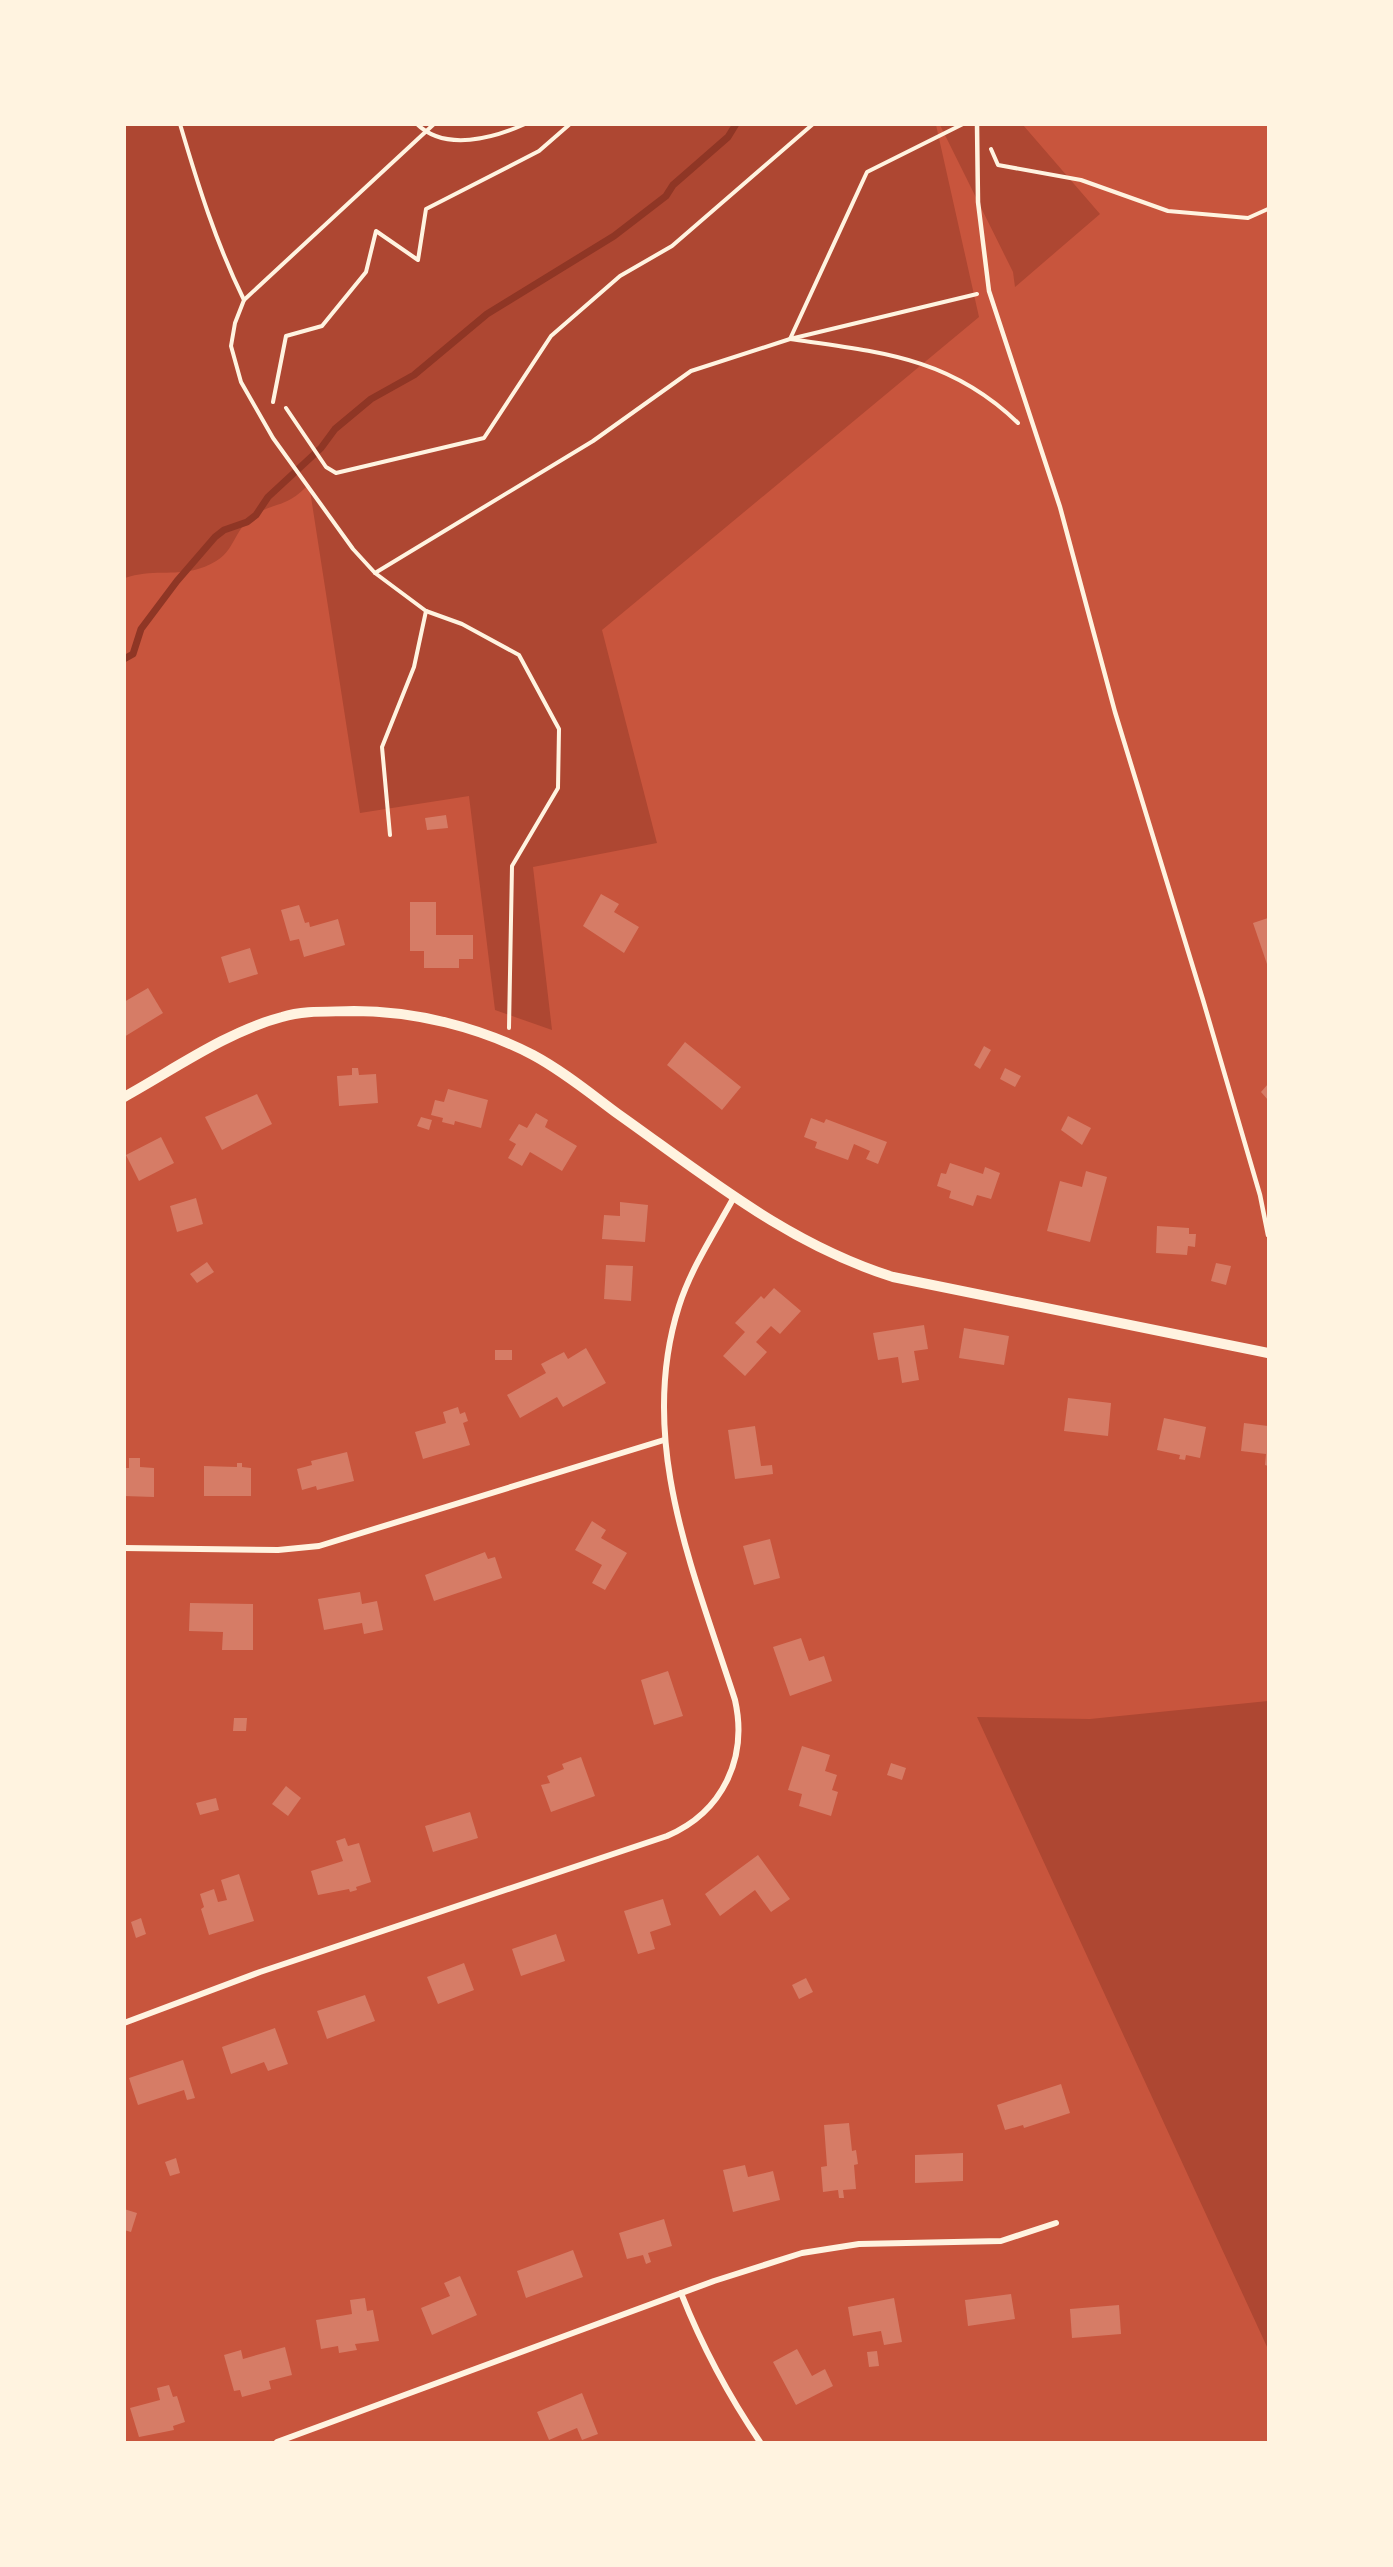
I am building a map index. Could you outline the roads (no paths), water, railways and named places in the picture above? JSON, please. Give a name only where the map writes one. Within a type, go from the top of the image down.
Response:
[{"type":"street","points":[[124,1097],[238,1034],[267,1021],[298,1013],[364,1011],[415,1016],[463,1028],[508,1043],[558,1071],[781,1229],[831,1254],[893,1277],[1269,1353]]},
{"type":"street","points":[[124,2022],[260,1972],[667,1836],[696,1820],[712,1804],[725,1786],[734,1766],[739,1744],[739,1722],[735,1700],[673,1502],[664,1440],[665,1368],[680,1304],[703,1254],[734,1197]]},
{"type":"street","points":[[124,1548],[278,1550],[319,1546],[664,1440]]},
{"type":"street","points":[[277,2442],[752,2267],[830,2247],[1001,2241],[1056,2223]]},
{"type":"street","points":[[681,2293],[700,2341],[722,2384],[760,2442]]},
{"type":"lane","points":[[976,124],[978,202],[989,291],[1072,549],[1115,712],[1233,1103],[1269,1235]]},
{"type":"waterway","points":[[124,659],[133,654],[141,629],[177,581],[215,537],[224,530],[247,522],[256,515],[268,497],[321,448],[335,429],[371,399],[414,375],[487,314],[614,236],[666,196],[673,185],[728,137],[736,124]]}]
